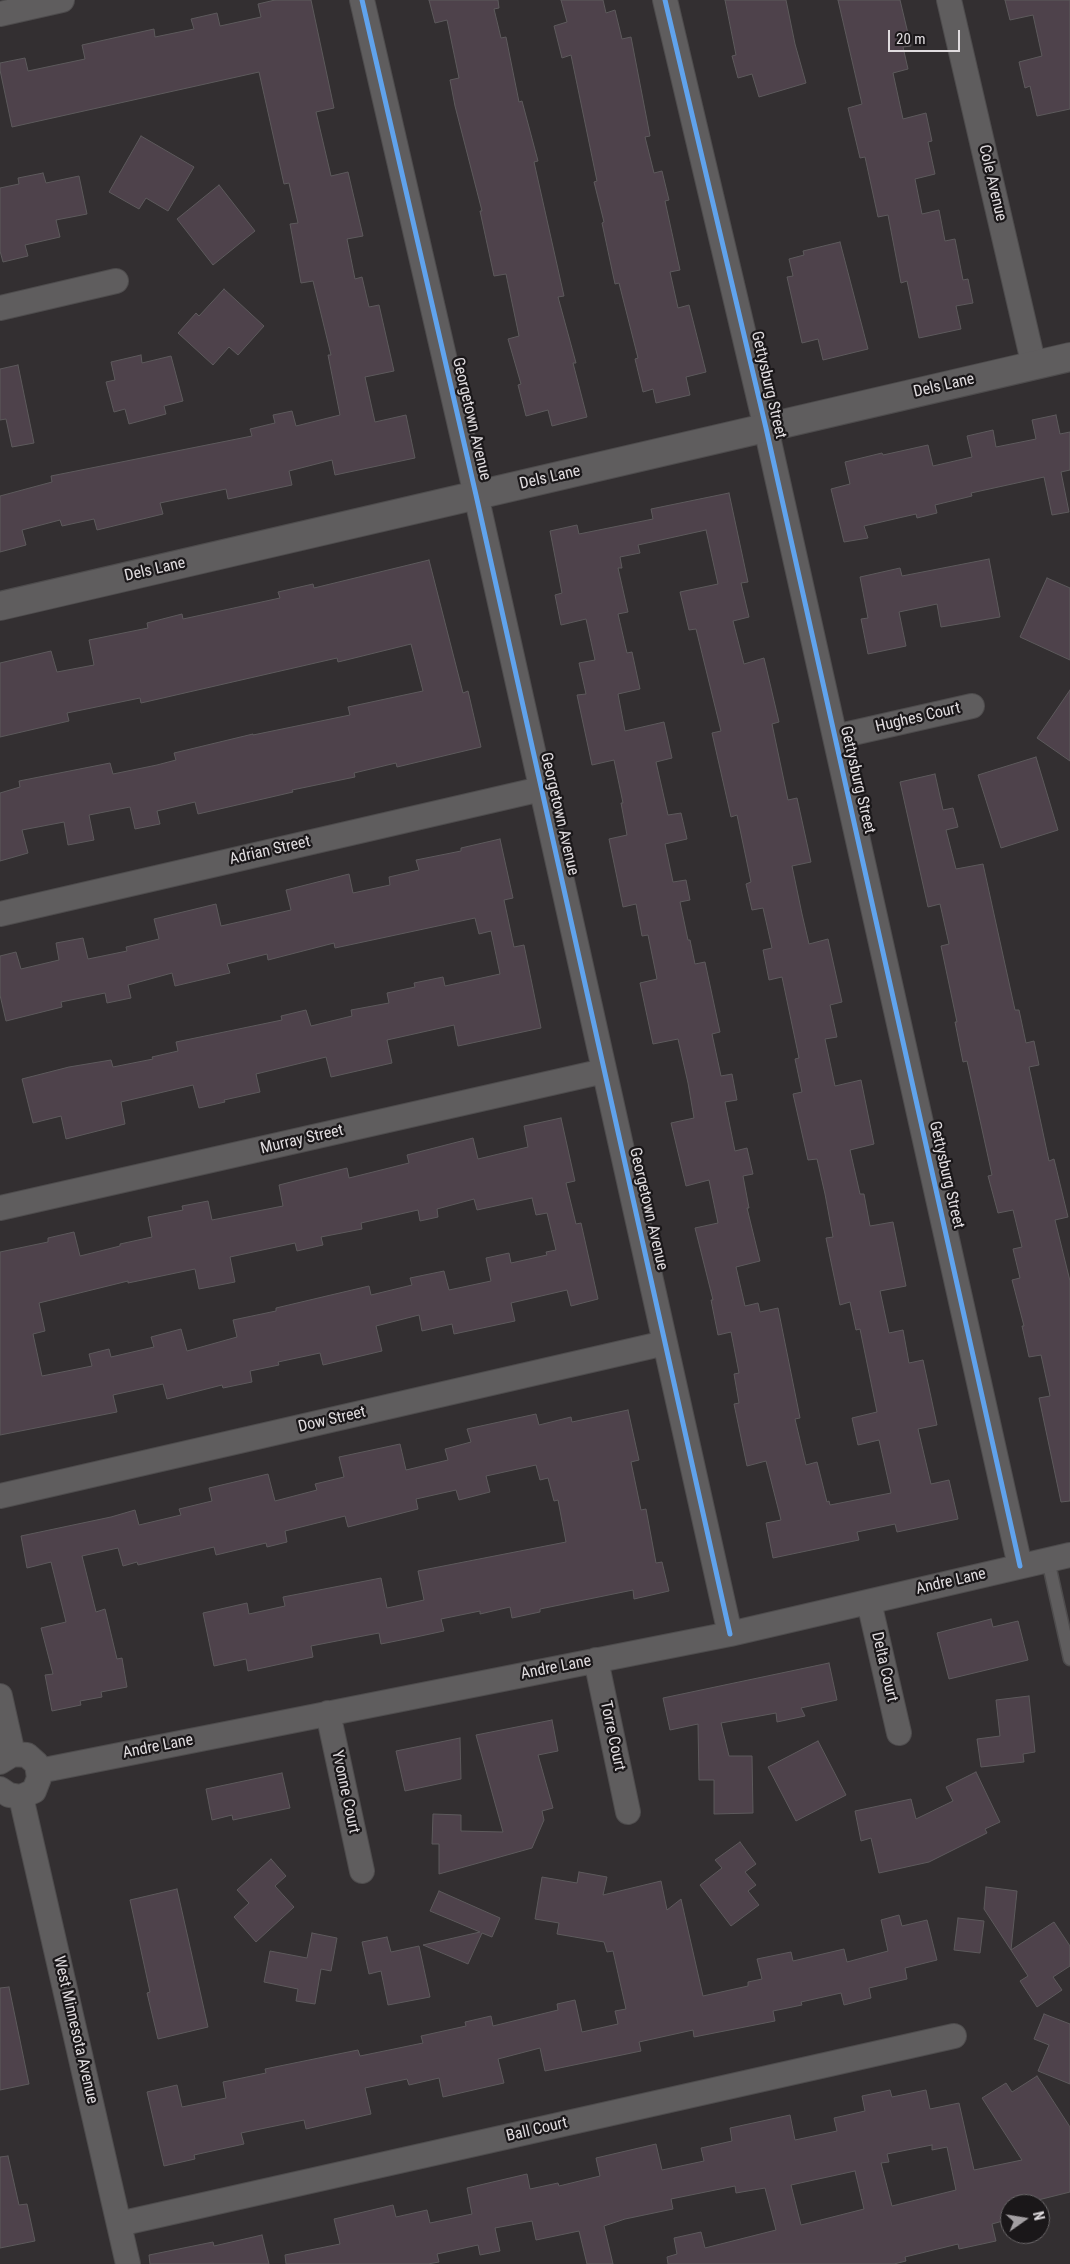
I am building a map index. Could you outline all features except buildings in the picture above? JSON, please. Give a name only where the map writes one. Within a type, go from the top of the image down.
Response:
[{"type":"street","points":[[0,14],[62,0]]},
{"type":"street","name":"Georgetown Avenue","points":[[362,0],[476,495],[730,1634]]},
{"type":"street","name":"Gettysburg Street","points":[[665,0],[766,428],[1020,1566]]},
{"type":"street","name":"Cole Avenue","points":[[949,0],[1034,366]]},
{"type":"street","points":[[0,308],[116,281]]},
{"type":"street","name":"Dels Lane","points":[[0,606],[1070,357]]},
{"type":"street","name":"Hughes Court","points":[[835,737],[972,706]]},
{"type":"street","name":"Adrian Street","points":[[0,914],[541,788]]},
{"type":"street","name":"Murray Street","points":[[0,1208],[604,1071]]},
{"type":"street","name":"Dow Street","points":[[0,1496],[665,1343]]},
{"type":"street","name":"Andre Lane","points":[[39,1771],[730,1634],[1059,1558]]},
{"type":"street","name":"Delta Court","points":[[869,1602],[899,1733]]},
{"type":"street","name":"Torre Court","points":[[596,1660],[628,1812]]},
{"type":"street","points":[[0,1696],[6,1758],[27,1755],[33,1759],[40,1778],[34,1791],[11,1793]]},
{"type":"street","name":"Yvonne Court","points":[[328,1714],[362,1871]]},
{"type":"street","name":"West Minnesota Avenue","points":[[11,1793],[128,2264]]},
{"type":"street","name":"Ball Court","points":[[119,2224],[954,2036]]},
{"type":"lane","points":[[1059,1558],[1069,1651]]},
{"type":"cycle path","points":[[362,0],[476,495],[730,1634]]},
{"type":"cycle path","points":[[665,0],[766,428],[1020,1566]]}]
